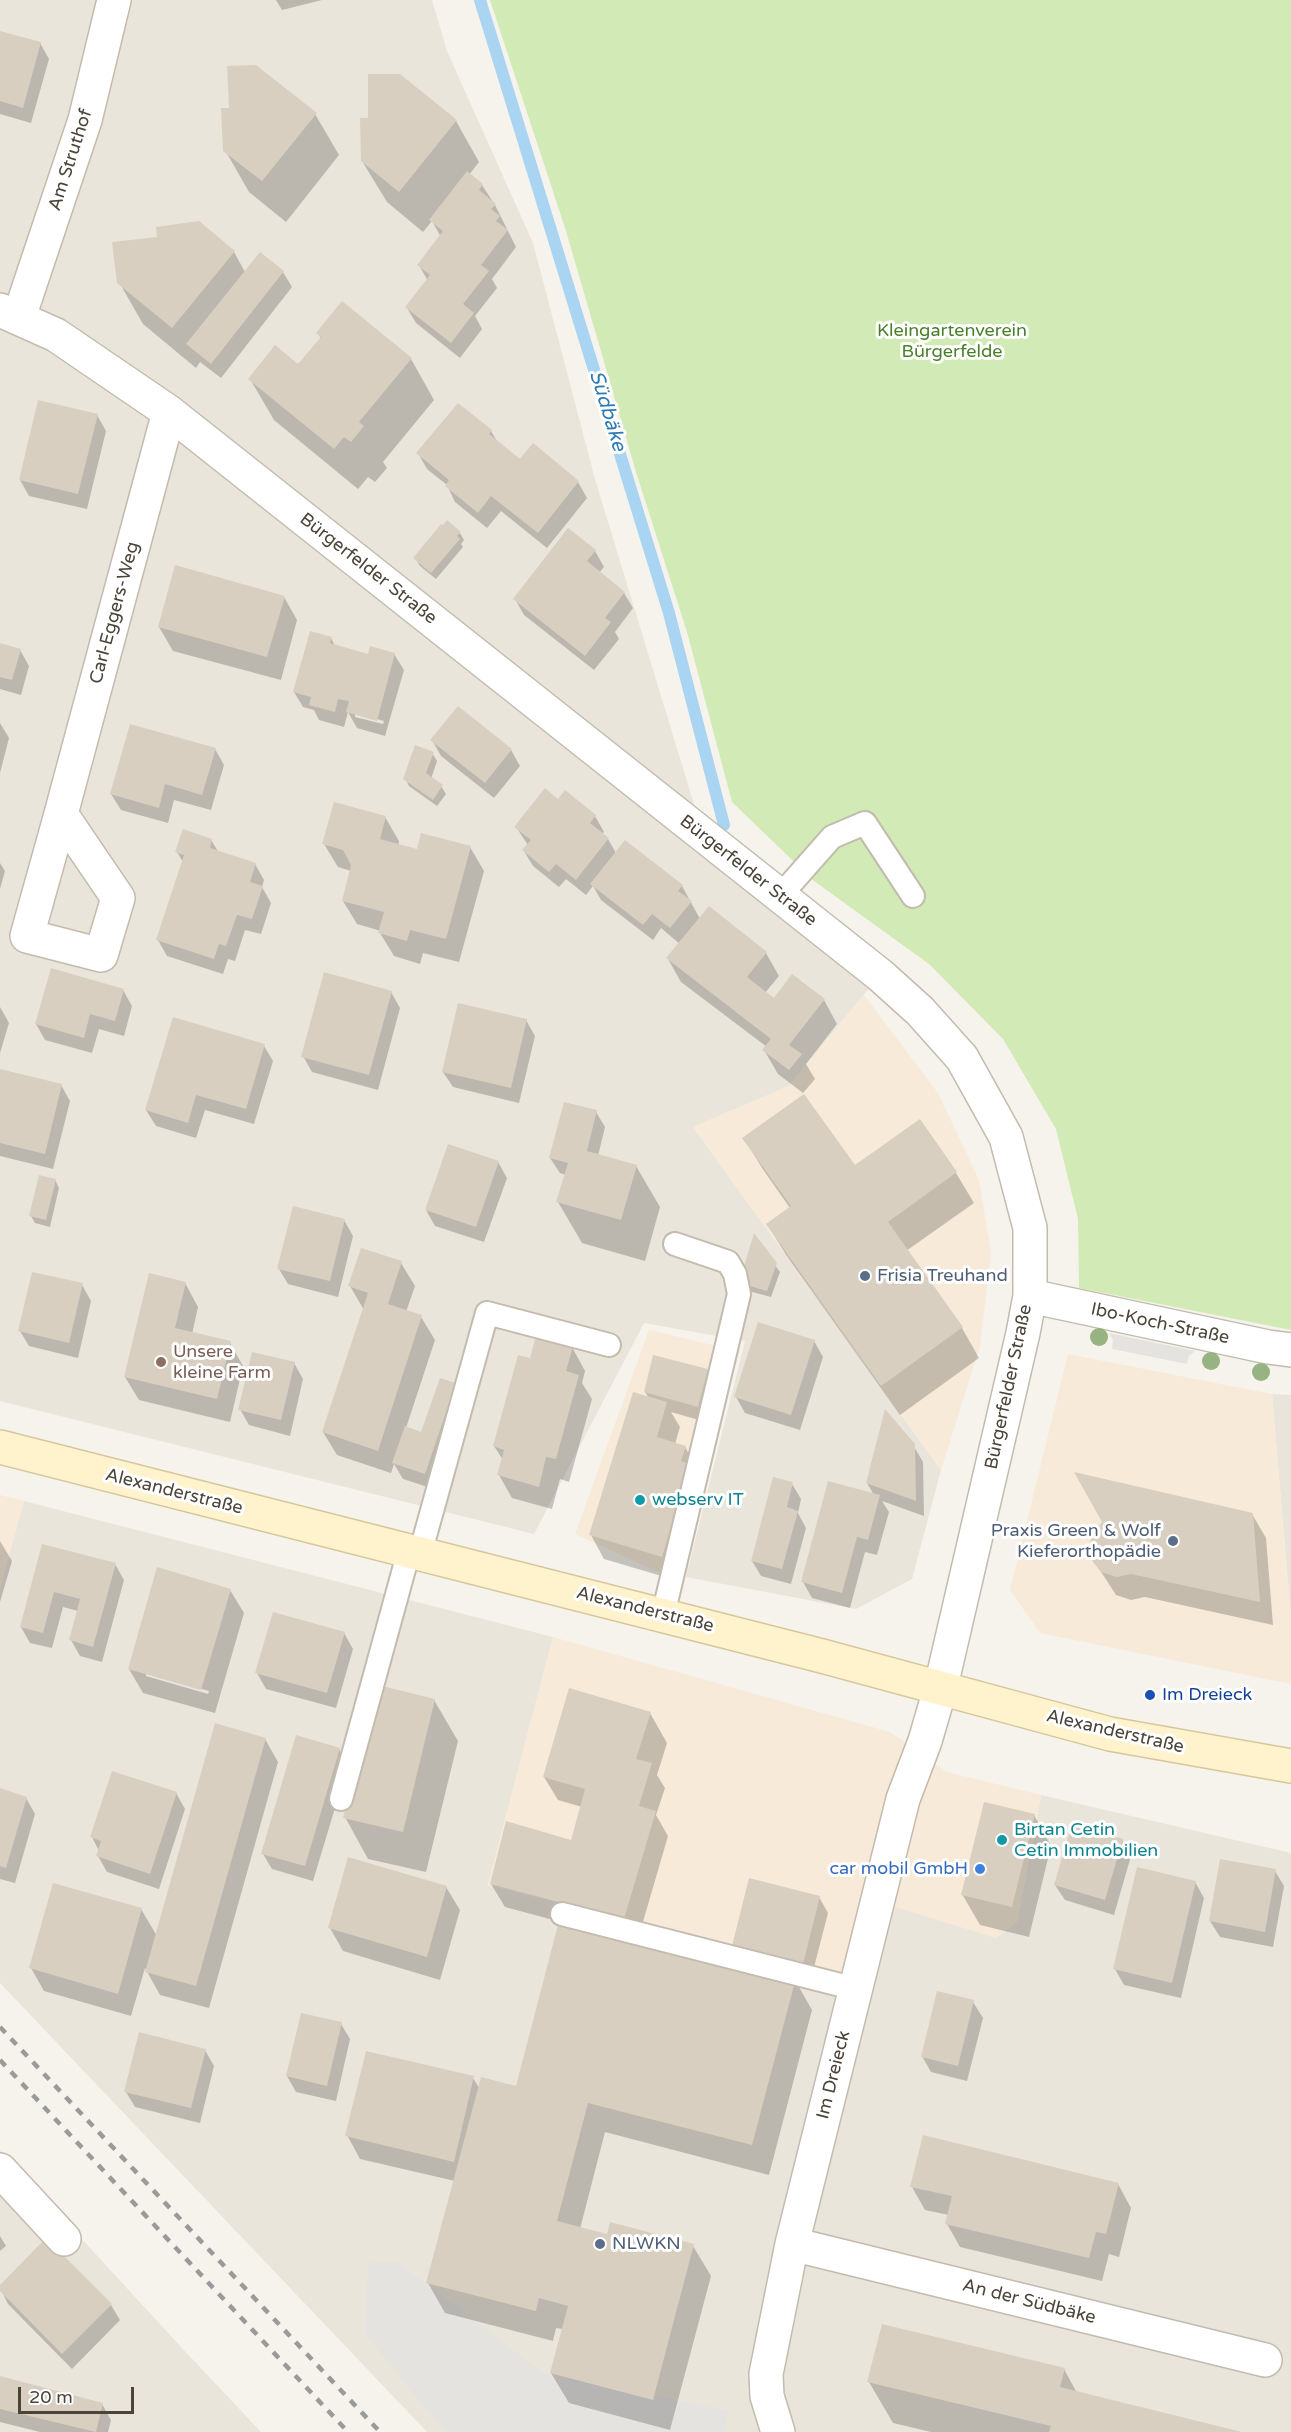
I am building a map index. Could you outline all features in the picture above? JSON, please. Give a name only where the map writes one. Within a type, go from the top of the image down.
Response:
[{"type":"main road","name":"Alexanderstraße","points":[[0,1447],[941,1686],[1110,1734],[1291,1766]]},
{"type":"street","name":"Am Struthof","points":[[10,313],[85,120],[114,0]]},
{"type":"street","name":"Bürgerfelder Straße","points":[[10,313],[56,335],[169,412],[880,975],[920,1011],[962,1058],[1005,1137],[1030,1228],[1030,1296],[941,1686]]},
{"type":"street","name":"Carl-Eggers-Weg","points":[[61,814],[169,412]]},
{"type":"street","name":"Ibo-Koch-Straße","points":[[1030,1296],[1291,1350]]},
{"type":"street","name":"Im Dreieck","points":[[778,2432],[767,2396],[766,2374],[792,2244],[903,1799],[925,1741],[941,1686]]},
{"type":"street","points":[[0,2170],[64,2239]]},
{"type":"street","name":"An der Südbäke","points":[[792,2244],[1265,2360]]},
{"type":"lane","points":[[780,896],[832,837],[865,823],[913,896]]},
{"type":"lane","points":[[663,1615],[740,1294],[735,1274],[728,1262],[675,1244]]},
{"type":"lane","points":[[341,1799],[487,1313],[609,1345]]},
{"type":"lane","points":[[562,1914],[856,1989]]},
{"type":"shaded area","points":[[0,0],[432,0],[447,51],[533,243],[595,479],[703,834],[880,975],[789,1086],[693,1127],[941,1470],[912,1579],[856,1609],[686,1577],[745,1341],[644,1323],[534,1534],[0,1401]]},
{"type":"shaded area","points":[[864,995],[938,1093],[979,1180],[991,1253],[980,1346],[941,1470],[693,1127],[789,1086]]},
{"type":"shaded area","points":[[649,1330],[734,1350],[668,1577],[575,1534]]},
{"type":"shaded area","points":[[1109,1333],[1195,1351],[1189,1356],[1187,1364],[1112,1349],[1113,1340]]},
{"type":"shaded area","points":[[1068,1354],[1272,1394],[1291,1619],[1291,1684],[1040,1633],[1010,1590]]},
{"type":"shaded area","points":[[1272,1394],[1291,1395],[1291,1619]]},
{"type":"shaded area","points":[[0,1495],[24,1501],[0,1587]]},
{"type":"shaded area","points":[[24,1501],[553,1637],[488,1885],[879,1902],[1017,1922],[1041,1795],[1291,1853],[1291,2432],[427,2432],[0,1983],[0,1587]]},
{"type":"shaded area","points":[[553,1637],[890,1732],[947,1772],[1041,1795],[1017,1922],[996,1938],[879,1902],[859,1979],[488,1885]]},
{"type":"shaded area","points":[[0,2150],[181,2347],[261,2432],[0,2432]]},
{"type":"shaded area","points":[[397,2262],[545,2374],[730,2411],[723,2432],[448,2432],[421,2403],[365,2333],[368,2263]]},
{"type":"green space","name":"Kleingartenverein Bürgerfelde","points":[[490,0],[1291,0],[1291,1330],[1079,1288],[1078,1219],[1056,1129],[1003,1039],[929,964],[814,881],[732,802],[687,632],[636,472],[566,231]]},
{"type":"building","points":[[0,31],[41,42],[23,108],[0,101]]},
{"type":"building","points":[[256,65],[317,113],[262,181],[223,151],[221,108],[229,108],[227,66]]},
{"type":"building","points":[[368,74],[400,74],[457,120],[399,192],[361,161],[360,118],[368,118]]},
{"type":"building","points":[[467,171],[483,184],[479,190],[496,204],[491,209],[500,216],[496,221],[508,230],[481,265],[489,271],[463,304],[474,313],[451,343],[405,307],[430,275],[417,265],[443,231],[429,220]]},
{"type":"building","points":[[199,221],[235,251],[172,328],[117,283],[112,242],[157,237],[156,227]]},
{"type":"building","points":[[260,252],[284,271],[211,364],[186,344]]},
{"type":"building","points":[[342,301],[412,358],[359,422],[364,426],[351,442],[344,437],[334,449],[248,379],[275,345],[298,364],[321,337],[316,333]]},
{"type":"building","points":[[38,400],[98,414],[78,494],[19,480]]},
{"type":"building","points":[[458,403],[492,430],[489,434],[520,459],[533,443],[579,481],[538,533],[491,496],[478,513],[445,486],[449,480],[416,453]]},
{"type":"building","points":[[447,520],[461,532],[457,536],[460,539],[431,573],[413,558],[441,524],[443,525]]},
{"type":"building","points":[[568,528],[596,550],[587,561],[625,592],[605,618],[611,622],[585,656],[513,599]]},
{"type":"building","points":[[175,565],[285,596],[267,657],[158,627]]},
{"type":"building","points":[[310,631],[332,637],[330,643],[368,654],[370,646],[395,653],[377,721],[346,712],[349,701],[338,699],[335,712],[309,705],[311,697],[293,692]]},
{"type":"building","points":[[0,643],[21,649],[12,680],[0,677]]},
{"type":"building","points":[[458,706],[512,749],[485,783],[430,740]]},
{"type":"building","points":[[130,724],[216,748],[202,795],[165,784],[159,808],[110,794]]},
{"type":"building","points":[[415,745],[434,752],[426,773],[443,785],[433,800],[403,779]]},
{"type":"building","points":[[545,788],[558,799],[565,790],[596,815],[590,823],[609,838],[576,880],[556,864],[549,872],[522,850],[531,840],[514,827]]},
{"type":"building","points":[[334,802],[386,816],[380,839],[417,849],[421,833],[471,846],[446,939],[410,930],[407,941],[378,933],[384,912],[342,901],[351,865],[343,850],[322,844]]},
{"type":"building","points":[[183,829],[212,839],[210,848],[256,863],[250,882],[263,886],[252,919],[237,915],[226,946],[219,944],[214,959],[156,940],[184,855],[175,852]]},
{"type":"building","points":[[625,840],[683,885],[678,891],[692,901],[670,928],[652,914],[643,925],[590,884]]},
{"type":"building","points":[[709,906],[767,952],[747,977],[774,998],[792,974],[825,999],[789,1045],[802,1054],[789,1070],[762,1050],[771,1039],[666,958]]},
{"type":"building","points":[[51,968],[124,989],[115,1021],[90,1014],[84,1038],[35,1024]]},
{"type":"building","points":[[324,972],[392,991],[369,1075],[301,1057]]},
{"type":"building","points":[[458,1003],[527,1019],[511,1088],[442,1072]]},
{"type":"building","points":[[173,1017],[265,1044],[246,1109],[196,1095],[188,1123],[145,1110]]},
{"type":"building","points":[[0,1069],[62,1084],[45,1154],[0,1143]]},
{"type":"building","name":"Frisia Treuhand","points":[[804,1094],[855,1165],[920,1119],[957,1172],[888,1222],[963,1327],[881,1386],[766,1224],[791,1206],[742,1138]]},
{"type":"building","points":[[564,1102],[597,1110],[587,1151],[637,1165],[621,1220],[556,1202],[568,1163],[549,1158]]},
{"type":"building","points":[[448,1144],[499,1161],[476,1227],[425,1210]]},
{"type":"building","points":[[39,1175],[56,1179],[46,1220],[29,1216]]},
{"type":"building","points":[[293,1206],[345,1219],[330,1281],[277,1269]]},
{"type":"building","points":[[754,1233],[777,1263],[767,1291],[739,1283]]},
{"type":"building","points":[[361,1248],[402,1261],[388,1304],[422,1315],[378,1451],[322,1432],[368,1293],[348,1286]]},
{"type":"building","points":[[32,1272],[83,1283],[69,1343],[18,1331]]},
{"type":"building","points":[[149,1273],[186,1282],[175,1328],[231,1341],[217,1399],[124,1377]]},
{"type":"building","points":[[758,1322],[815,1340],[791,1415],[734,1397]]},
{"type":"building","points":[[536,1336],[573,1346],[566,1371],[579,1375],[556,1459],[546,1457],[539,1487],[497,1475],[504,1450],[493,1446],[518,1355],[530,1358]]},
{"type":"building","points":[[252,1352],[295,1362],[281,1420],[238,1410]]},
{"type":"building","points":[[653,1355],[708,1369],[698,1407],[644,1392]]},
{"type":"building","points":[[440,1378],[456,1383],[425,1474],[392,1463],[405,1426],[421,1432]]},
{"type":"building","name":"webserv IT","points":[[633,1392],[667,1402],[657,1437],[686,1446],[681,1461],[690,1464],[662,1557],[589,1535]]},
{"type":"building","points":[[885,1409],[915,1444],[916,1501],[866,1483]]},
{"type":"building","name":"Praxis Green & Wolf Kieferorthopädie","points":[[1074,1472],[1253,1513],[1260,1602],[1131,1574],[1117,1577],[1101,1572],[1093,1562],[1089,1548],[1092,1534],[1102,1522]]},
{"type":"building","points":[[773,1477],[793,1482],[787,1507],[798,1511],[782,1569],[751,1561]]},
{"type":"building","points":[[828,1481],[880,1495],[868,1540],[857,1537],[842,1593],[801,1582]]},
{"type":"building","points":[[42,1544],[116,1563],[93,1647],[69,1640],[80,1599],[54,1592],[43,1633],[20,1627]]},
{"type":"building","points":[[157,1567],[231,1589],[201,1690],[128,1669]]},
{"type":"building","points":[[273,1612],[345,1632],[327,1693],[255,1673]]},
{"type":"building","points":[[374,1684],[435,1699],[403,1832],[343,1818]]},
{"type":"building","points":[[569,1688],[651,1712],[636,1759],[652,1763],[639,1806],[656,1811],[624,1919],[490,1884],[506,1821],[571,1840],[585,1789],[543,1777]]},
{"type":"building","points":[[215,1723],[266,1738],[196,1986],[145,1972]]},
{"type":"building","points":[[296,1735],[340,1748],[305,1866],[261,1854]]},
{"type":"building","points":[[112,1771],[177,1792],[150,1874],[96,1856],[101,1841],[90,1837]]},
{"type":"building","points":[[0,1788],[27,1797],[6,1868],[0,1866]]},
{"type":"building","name":"Birtan Cetin Cetin Immobilien","points":[[984,1802],[1035,1814],[1012,1907],[961,1895]]},
{"type":"building","points":[[1072,1824],[1123,1839],[1105,1900],[1054,1885]]},
{"type":"building","points":[[348,1857],[447,1886],[427,1957],[328,1928]]},
{"type":"building","points":[[1220,1859],[1276,1869],[1265,1932],[1209,1921]]},
{"type":"building","points":[[1137,1867],[1196,1881],[1172,1983],[1113,1969]]},
{"type":"building","points":[[749,1878],[820,1896],[803,1964],[732,1946]]},
{"type":"building","points":[[53,1883],[142,1908],[118,1994],[29,1968]]},
{"type":"building","points":[[560,1917],[796,1978],[752,2145],[588,2103],[557,2221],[607,2234],[610,2222],[694,2244],[653,2400],[550,2373],[568,2306],[539,2298],[536,2311],[426,2283],[481,2077],[516,2086]]},
{"type":"building","points":[[937,1991],[974,2000],[958,2066],[921,2057]]},
{"type":"building","points":[[301,2013],[342,2022],[327,2086],[286,2076]]},
{"type":"building","points":[[139,2032],[206,2049],[191,2108],[124,2092]]},
{"type":"building","points":[[366,2051],[474,2076],[454,2162],[345,2136]]},
{"type":"building","points":[[923,2135],[1119,2183],[1106,2234],[1096,2232],[1089,2258],[945,2224],[952,2196],[910,2187]]},
{"type":"building","points":[[46,2238],[112,2304],[62,2354],[0,2291],[0,2285]]},
{"type":"building","points":[[882,2324],[1065,2368],[1060,2387],[1242,2432],[1049,2432],[1051,2426],[867,2382]]},
{"type":"building","points":[[0,2376],[103,2403],[96,2432],[0,2409]]},
{"type":"waterway","name":"Südbäke","points":[[480,0],[669,613],[724,825]]},
{"type":"railway","points":[[0,2027],[380,2432]]},
{"type":"railway","points":[[0,2060],[348,2432]]},
{"type":"place","name":"Frisia Treuhand","points":[[865,1276]]},
{"type":"place","name":"Unsere kleine Farm","points":[[161,1362]]},
{"type":"place","name":"webserv IT","points":[[640,1500]]},
{"type":"place","name":"Praxis Green & Wolf Kieferorthopädie","points":[[1173,1541]]},
{"type":"place","name":"Im Dreieck","points":[[1150,1695]]},
{"type":"place","name":"Birtan Cetin Cetin Immobilien","points":[[1002,1840]]},
{"type":"place","name":"car mobil GmbH","points":[[980,1869]]},
{"type":"place","name":"NLWKN","points":[[600,2244]]}]
